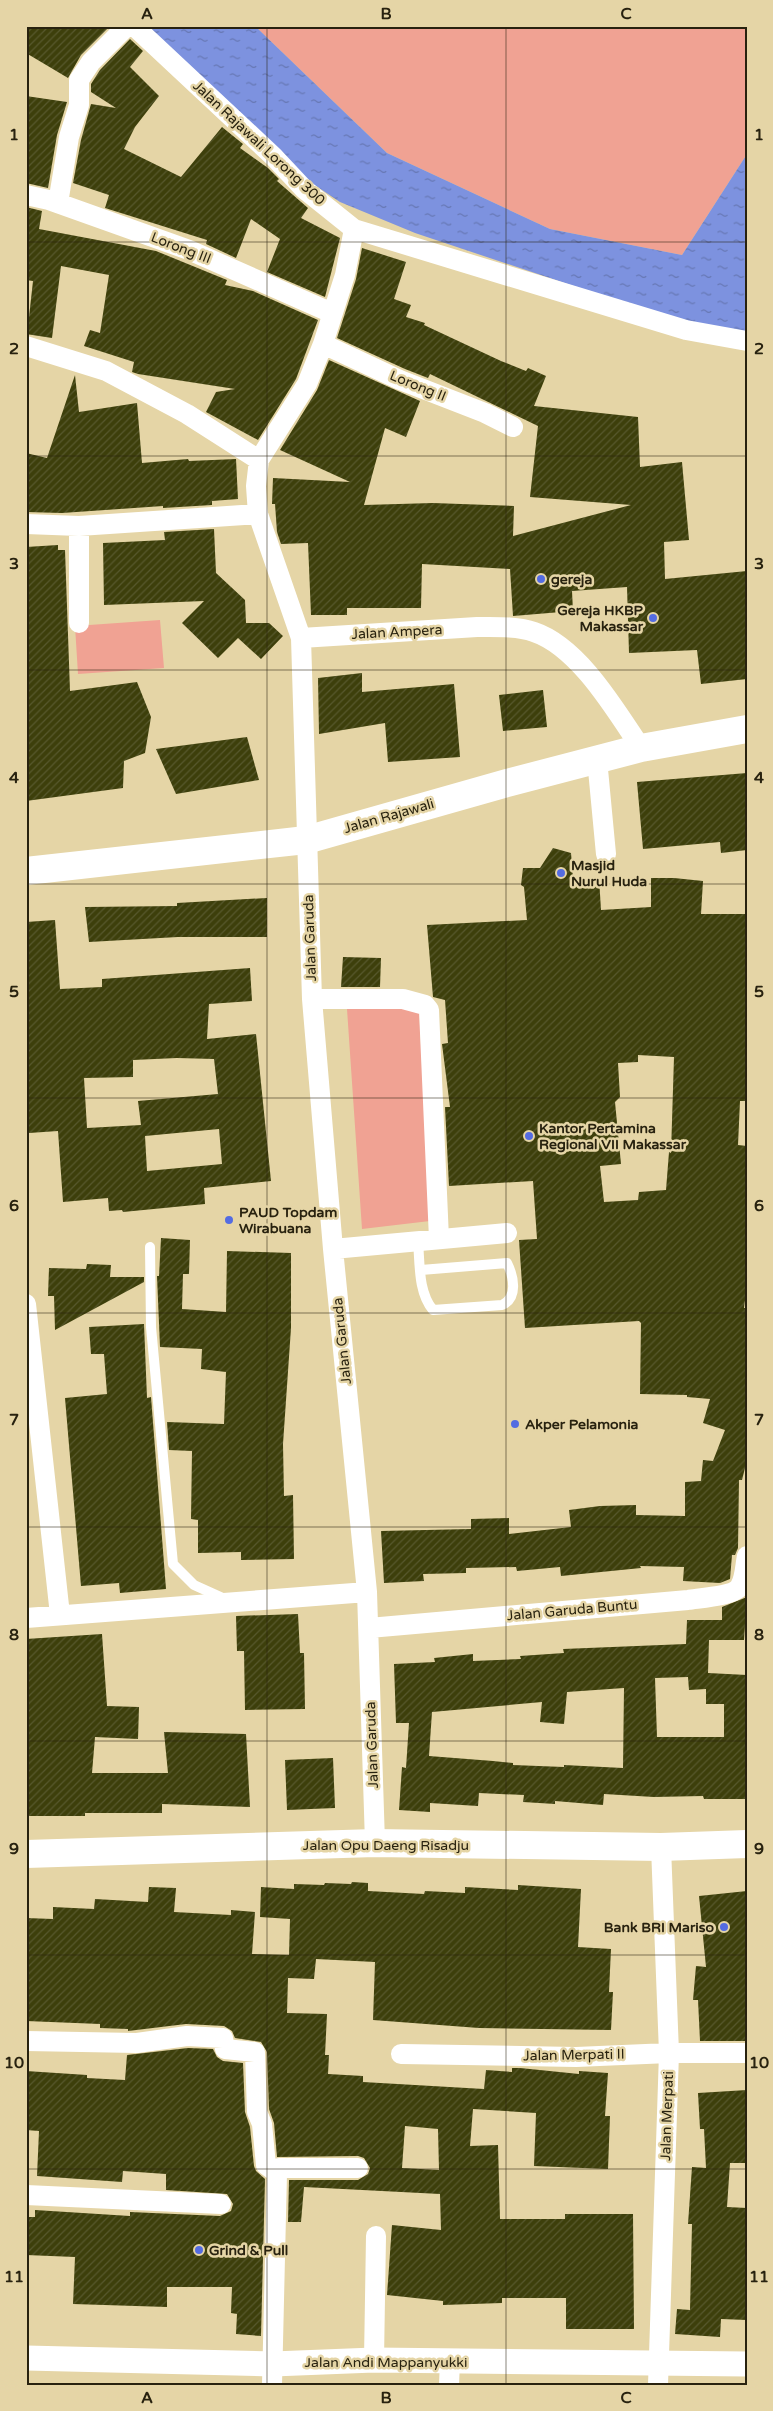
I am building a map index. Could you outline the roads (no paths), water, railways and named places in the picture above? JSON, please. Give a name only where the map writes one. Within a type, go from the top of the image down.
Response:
[{"type":"main road","name":"Jalan Rajawali","points":[[26,871],[306,840],[597,759],[642,748],[747,729]]},
{"type":"main road","name":"Jalan Opu Daeng Risadju","points":[[26,1854],[375,1842],[661,1847],[747,1844]]},
{"type":"street","points":[[58,203],[69,137],[78,105],[79,80],[91,62],[127,26]]},
{"type":"street","name":"Jalan Rajawali Lorong 300","points":[[134,26],[274,156],[304,189],[354,229]]},
{"type":"street","name":"Lorong III","points":[[26,195],[58,203],[188,250],[332,313]]},
{"type":"street","points":[[306,840],[301,638],[258,514],[256,486],[259,460],[303,391],[323,344],[345,275],[354,229],[686,330],[747,341]]},
{"type":"street","name":"Lorong II","points":[[323,344],[400,380],[513,427]]},
{"type":"street","points":[[26,346],[106,370],[188,414],[259,460]]},
{"type":"street","points":[[26,524],[79,526],[258,514]]},
{"type":"street","points":[[79,526],[79,622]]},
{"type":"street","name":"Jalan Ampera","points":[[301,638],[477,627],[506,627],[534,632],[556,644],[593,678],[642,748]]},
{"type":"street","points":[[597,759],[606,854]]},
{"type":"street","name":"Jalan Garuda","points":[[306,840],[312,999],[333,1249],[369,1628],[375,1842]]},
{"type":"street","points":[[312,999],[403,999],[425,1004],[429,1010],[432,1042],[432,1125],[439,1239]]},
{"type":"street","points":[[333,1249],[507,1233]]},
{"type":"street","points":[[26,1304],[33,1422],[60,1616]]},
{"type":"street","name":"Jalan Garuda Buntu","points":[[369,1628],[688,1600],[732,1593],[740,1588],[747,1556]]},
{"type":"street","points":[[26,1618],[366,1592]]},
{"type":"street","name":"Jalan Merpati","points":[[658,2374],[669,2052],[661,1847]]},
{"type":"street","points":[[26,2041],[137,2043],[187,2036],[223,2038],[226,2049],[255,2052],[257,2112],[262,2124],[266,2165],[277,2173]]},
{"type":"street","name":"Jalan Merpati II","points":[[401,2054],[576,2057],[669,2052],[747,2053]]},
{"type":"street","points":[[273,2374],[277,2173],[279,2168],[358,2168]]},
{"type":"street","points":[[26,2196],[221,2204]]},
{"type":"street","points":[[374,2360],[376,2236]]},
{"type":"street","name":"Jalan Andi Mappanyukki","points":[[26,2358],[273,2374],[374,2360],[449,2373],[658,2374],[747,2364]]},
{"type":"lane","points":[[418,1241],[424,1300],[432,1310],[502,1305],[509,1302],[513,1295],[512,1272],[507,1263],[421,1270]]},
{"type":"lane","points":[[150,1247],[151,1326],[173,1564],[194,1585],[232,1602]]},
{"type":"water","points":[[147,26],[255,26],[387,153],[550,229],[682,255],[747,154],[747,338],[693,326],[415,233],[340,202],[307,180]]},
{"type":"place","name":"gereja","points":[[541,579]]},
{"type":"place","name":"Gereja HKBP Makassar","points":[[653,618]]},
{"type":"place","name":"Masjid Nurul Huda","points":[[561,873]]},
{"type":"place","name":"Kantor Pertamina Regional VII Makassar","points":[[529,1136]]},
{"type":"place","name":"PAUD Topdam Wirabuana","points":[[229,1220]]},
{"type":"place","name":"Akper Pelamonia","points":[[515,1424]]},
{"type":"place","name":"Bank BRI Mariso","points":[[724,1927]]},
{"type":"place","name":"Grind & Pull","points":[[199,2250]]}]
